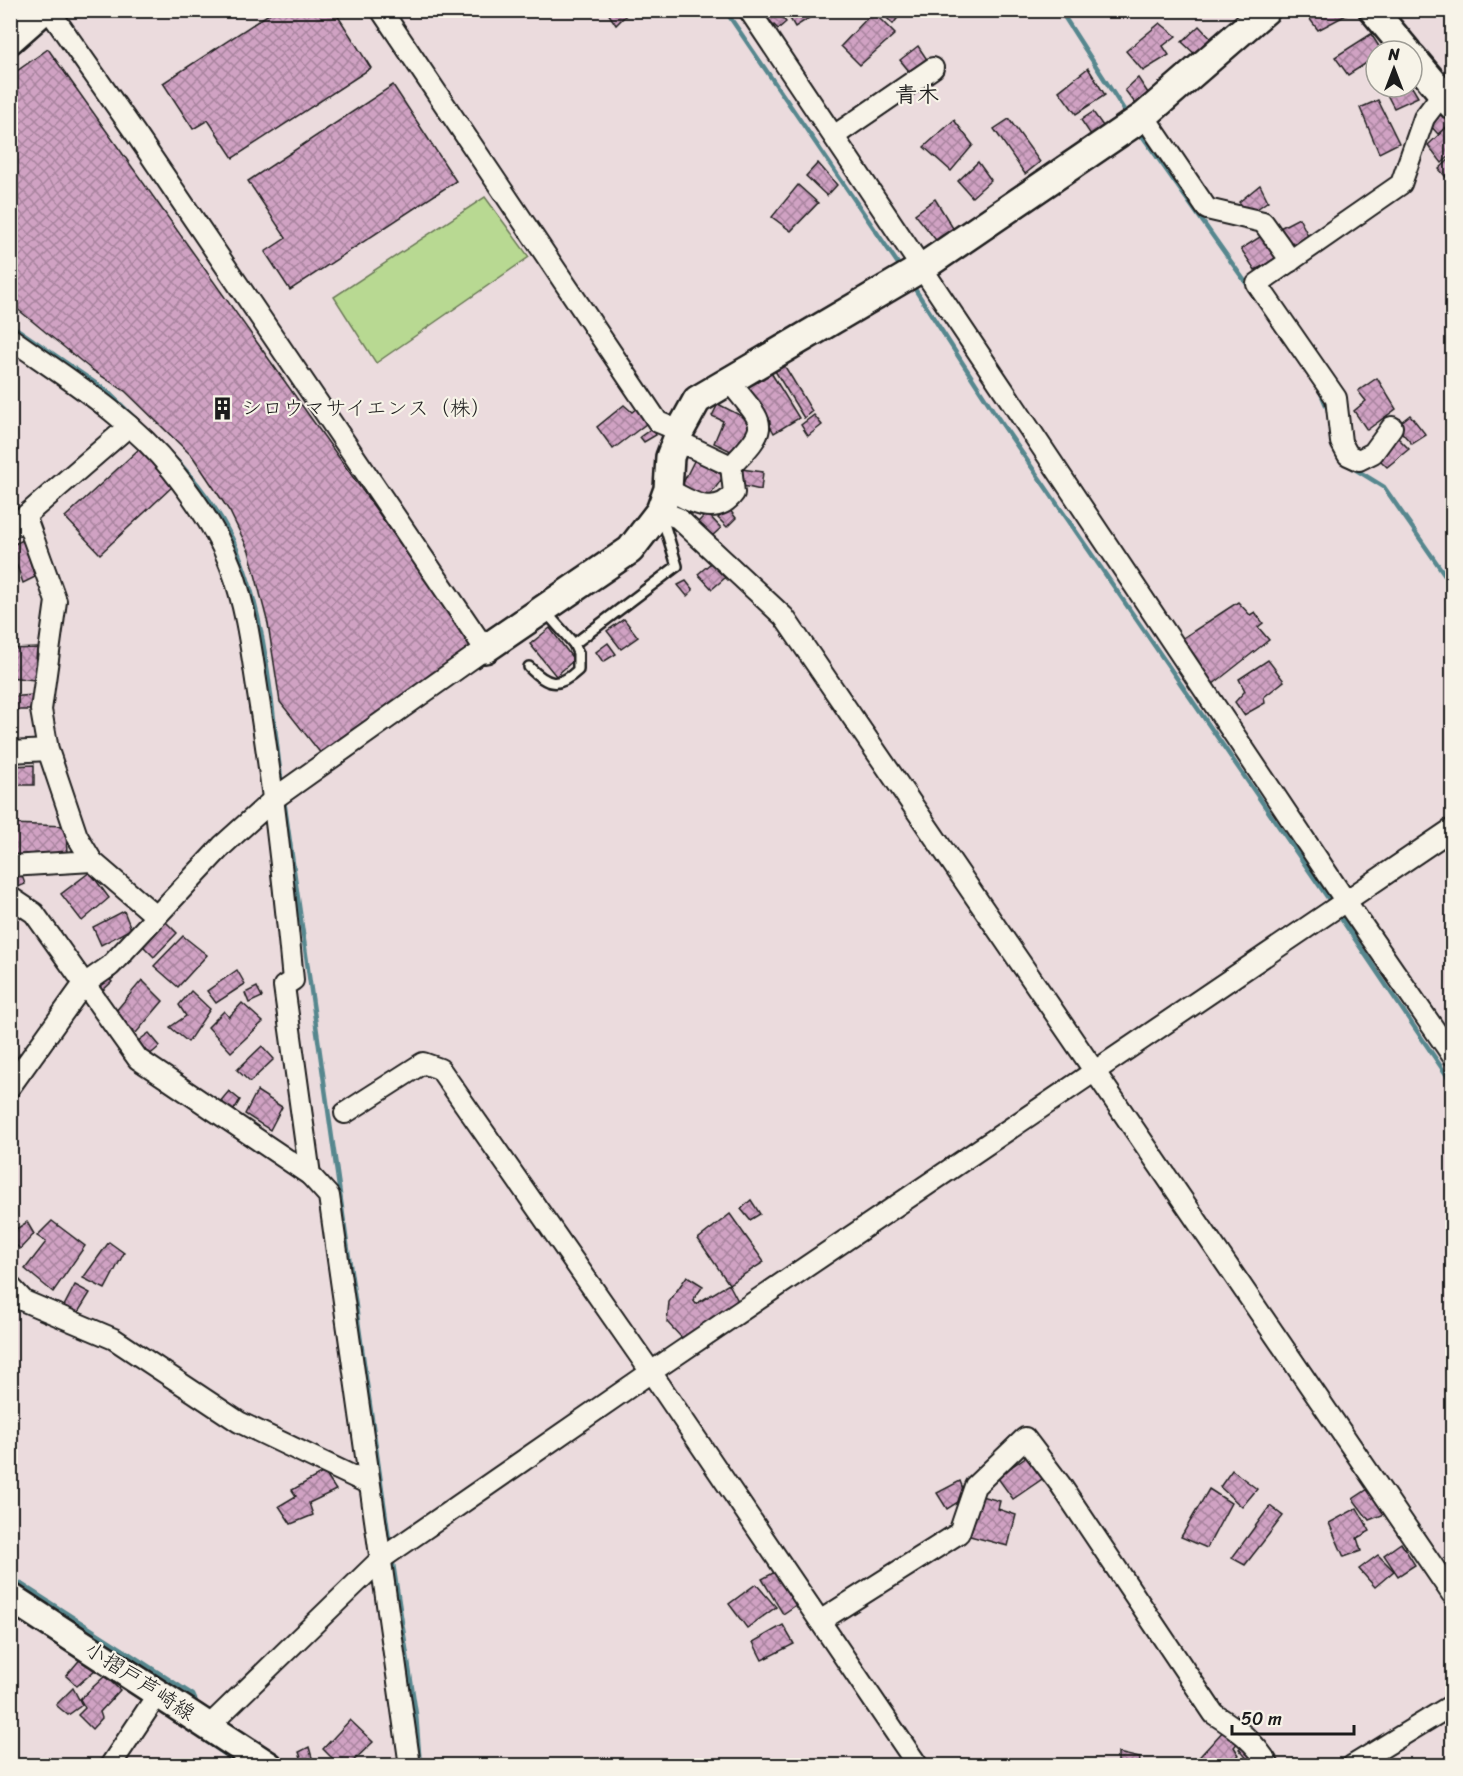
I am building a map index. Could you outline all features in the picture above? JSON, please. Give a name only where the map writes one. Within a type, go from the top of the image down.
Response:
[{"type":"street","points":[[13,33],[44,10]]},
{"type":"street","points":[[49,10],[138,137],[485,649]]},
{"type":"street","points":[[381,10],[657,422],[731,466]]},
{"type":"street","points":[[749,10],[1345,900],[1452,1055]]},
{"type":"street","points":[[10,1088],[43,1038],[83,985],[110,966],[222,846],[275,798],[485,649],[630,550],[664,500],[670,457],[678,435],[697,400],[923,267],[1144,116],[1266,10]]},
{"type":"street","points":[[1373,10],[1397,39]]},
{"type":"street","points":[[834,136],[933,68]]},
{"type":"street","points":[[1392,427],[1372,453],[1359,460],[1348,455],[1341,442],[1335,398],[1257,284],[1401,184],[1424,118],[1448,99],[1424,71]]},
{"type":"street","points":[[1144,116],[1207,209],[1263,222],[1291,261]]},
{"type":"street","points":[[10,338],[129,426],[171,468],[202,511],[231,565],[248,631],[275,798],[293,980],[284,986],[310,1175]]},
{"type":"street","points":[[729,381],[758,419],[760,431],[755,442],[731,466]]},
{"type":"street","points":[[129,426],[18,524],[56,601],[41,710],[48,750],[77,836],[92,861],[156,916]]},
{"type":"street","points":[[664,500],[697,506],[716,505],[730,499],[734,493],[731,466]]},
{"type":"street","points":[[664,500],[678,518],[784,617],[1452,1594]]},
{"type":"street","points":[[10,752],[48,750]]},
{"type":"street","points":[[209,1726],[381,1559],[651,1372],[1452,829]]},
{"type":"street","points":[[10,866],[92,861]]},
{"type":"street","points":[[10,897],[34,913],[83,985],[138,1059],[310,1175],[329,1196],[410,1766]]},
{"type":"street","points":[[345,1113],[423,1063],[440,1069],[651,1372],[918,1766]]},
{"type":"street","points":[[10,1286],[24,1301],[114,1339],[239,1422],[369,1484]]},
{"type":"street","points":[[820,1621],[959,1533],[975,1486],[1025,1438],[1060,1484],[1214,1714],[1241,1731],[1262,1754],[1269,1766]]},
{"type":"street","name":"小摺戸芦崎線","points":[[10,1597],[269,1766]]},
{"type":"street","points":[[110,1766],[159,1694]]},
{"type":"street","points":[[1352,1766],[1452,1706]]},
{"type":"lane","points":[[574,644],[676,566],[664,500]]},
{"type":"lane","points":[[529,667],[543,681],[558,683],[569,679],[578,670],[578,653],[574,644],[552,619]]},
{"type":"green space","points":[[485,197],[529,257],[376,363],[334,297]]},
{"type":"building","points":[[275,10],[334,10],[371,68],[233,158],[208,120],[193,129],[163,83]]},
{"type":"building","points":[[606,10],[628,10],[629,12],[616,25]]},
{"type":"building","points":[[769,10],[775,10],[786,22],[778,29],[764,15]]},
{"type":"building","points":[[785,10],[820,10],[820,11],[795,27]]},
{"type":"building","points":[[879,10],[902,10],[903,11],[893,24]]},
{"type":"building","points":[[1303,10],[1351,10],[1352,12],[1318,30]]},
{"type":"building","points":[[873,12],[895,34],[860,65],[841,46]]},
{"type":"building","points":[[1160,23],[1176,36],[1163,46],[1169,55],[1143,71],[1126,51]]},
{"type":"building","points":[[1199,26],[1214,42],[1197,56],[1182,42]]},
{"type":"building","points":[[1371,34],[1374,39],[1364,39],[1364,65],[1348,75],[1335,57]]},
{"type":"building","points":[[918,46],[928,61],[909,71],[900,60]]},
{"type":"building","name":"シロウマサイエンス（株）","points":[[48,49],[474,647],[322,755],[280,702],[268,624],[249,551],[230,512],[193,457],[125,391],[92,370],[10,303],[10,76]]},
{"type":"building","points":[[1088,68],[1105,95],[1076,114],[1059,91]]},
{"type":"building","points":[[1138,78],[1150,96],[1138,107],[1125,90]]},
{"type":"building","points":[[393,85],[456,181],[290,290],[265,252],[286,238],[248,181]]},
{"type":"building","points":[[1389,99],[1414,99],[1394,108]]},
{"type":"building","points":[[1378,100],[1399,143],[1379,153],[1360,108]]},
{"type":"building","points":[[1444,111],[1452,122],[1438,134],[1429,124]]},
{"type":"building","points":[[1093,112],[1106,130],[1093,138],[1081,120]]},
{"type":"building","points":[[1009,119],[1040,162],[1025,174],[994,129]]},
{"type":"building","points":[[954,120],[973,145],[951,171],[924,147]]},
{"type":"building","points":[[1446,128],[1452,133],[1452,154],[1442,163],[1428,145]]},
{"type":"building","points":[[1452,157],[1452,184],[1439,169]]},
{"type":"building","points":[[978,162],[991,180],[972,197],[958,181]]},
{"type":"building","points":[[818,163],[837,185],[827,196],[806,176]]},
{"type":"building","points":[[798,185],[818,203],[791,231],[772,217]]},
{"type":"building","points":[[1260,185],[1268,201],[1250,214],[1239,202]]},
{"type":"building","points":[[935,199],[956,233],[939,244],[915,214]]},
{"type":"building","points":[[1299,218],[1310,239],[1293,246],[1274,231]]},
{"type":"building","points":[[1263,235],[1278,258],[1255,270],[1241,249]]},
{"type":"building","points":[[784,365],[812,411],[804,418],[775,371]]},
{"type":"building","points":[[770,371],[799,418],[774,433],[748,386]]},
{"type":"building","points":[[1377,378],[1396,409],[1367,430],[1354,411],[1366,401],[1358,391]]},
{"type":"building","points":[[718,404],[753,422],[735,453],[714,443],[723,421],[712,416]]},
{"type":"building","points":[[624,405],[632,412],[637,408],[650,421],[613,449],[597,427]]},
{"type":"building","points":[[814,415],[822,425],[808,436],[801,425]]},
{"type":"building","points":[[1410,415],[1426,435],[1412,444],[1396,426]]},
{"type":"building","points":[[652,428],[656,435],[644,442],[640,437]]},
{"type":"building","points":[[1398,438],[1409,449],[1387,467],[1376,456]]},
{"type":"building","points":[[139,449],[173,486],[100,554],[65,517]]},
{"type":"building","points":[[695,459],[724,476],[706,501],[681,487]]},
{"type":"building","points":[[741,469],[763,472],[761,490],[738,485]]},
{"type":"building","points":[[729,509],[736,518],[727,527],[718,518]]},
{"type":"building","points":[[707,513],[721,528],[711,537],[698,522]]},
{"type":"building","points":[[23,540],[35,577],[23,583],[10,546]]},
{"type":"building","points":[[711,563],[725,578],[712,589],[698,574]]},
{"type":"building","points":[[686,581],[693,590],[687,596],[678,585]]},
{"type":"building","points":[[1238,602],[1250,615],[1255,612],[1263,623],[1258,627],[1269,640],[1212,685],[1183,638]]},
{"type":"building","points":[[624,619],[638,637],[621,649],[607,631]]},
{"type":"building","points":[[550,628],[574,660],[556,676],[530,644]]},
{"type":"building","points":[[608,643],[616,654],[603,662],[596,652]]},
{"type":"building","points":[[37,648],[34,680],[10,677],[10,649]]},
{"type":"building","points":[[1268,660],[1284,681],[1264,697],[1265,703],[1244,715],[1235,702],[1245,691],[1239,679]]},
{"type":"building","points":[[32,695],[32,710],[11,710],[11,697]]},
{"type":"building","points":[[10,719],[17,719],[14,744],[10,745]]},
{"type":"building","points":[[34,765],[34,785],[10,785],[10,766]]},
{"type":"building","points":[[10,824],[66,826],[67,856],[10,855]]},
{"type":"building","points":[[90,872],[109,898],[82,921],[61,894]]},
{"type":"building","points":[[21,873],[25,884],[11,890],[10,877]]},
{"type":"building","points":[[124,911],[131,929],[101,945],[93,927]]},
{"type":"building","points":[[166,922],[177,933],[154,957],[143,946]]},
{"type":"building","points":[[183,936],[207,955],[178,987],[154,966]]},
{"type":"building","points":[[128,955],[132,961],[112,979],[109,972]]},
{"type":"building","points":[[237,970],[245,984],[216,1003],[207,991]]},
{"type":"building","points":[[109,978],[112,982],[102,991],[97,987]]},
{"type":"building","points":[[142,980],[163,1001],[136,1033],[115,1012]]},
{"type":"building","points":[[257,987],[262,997],[249,1003],[245,993]]},
{"type":"building","points":[[191,991],[210,1009],[188,1042],[170,1027],[186,1016],[179,1005]]},
{"type":"building","points":[[242,1003],[263,1022],[231,1052],[208,1027],[224,1011],[229,1017]]},
{"type":"building","points":[[149,1033],[160,1046],[146,1058],[134,1044]]},
{"type":"building","points":[[262,1046],[274,1059],[250,1082],[237,1070]]},
{"type":"building","points":[[229,1091],[240,1100],[232,1113],[218,1104]]},
{"type":"building","points":[[257,1091],[282,1107],[270,1130],[245,1114]]},
{"type":"building","points":[[751,1200],[760,1214],[750,1220],[741,1209]]},
{"type":"building","points":[[730,1214],[764,1262],[729,1284],[698,1239]]},
{"type":"building","points":[[52,1221],[85,1246],[53,1292],[25,1269],[46,1242],[37,1236]]},
{"type":"building","points":[[27,1222],[34,1234],[20,1249],[10,1239],[10,1233]]},
{"type":"building","points":[[109,1242],[124,1253],[105,1289],[83,1278]]},
{"type":"building","points":[[687,1276],[703,1286],[693,1300],[696,1304],[729,1284],[738,1301],[682,1338],[667,1322],[669,1302]]},
{"type":"building","points":[[75,1285],[90,1293],[77,1314],[64,1306]]},
{"type":"building","points":[[1027,1456],[1033,1465],[1039,1461],[1048,1475],[1013,1499],[997,1477]]},
{"type":"building","points":[[1232,1470],[1257,1489],[1242,1507],[1220,1487]]},
{"type":"building","points":[[324,1472],[336,1490],[309,1503],[313,1515],[291,1524],[279,1506],[296,1496],[292,1490]]},
{"type":"building","points":[[960,1481],[966,1497],[947,1509],[937,1493]]},
{"type":"building","points":[[1209,1489],[1231,1503],[1207,1548],[1181,1537]]},
{"type":"building","points":[[1368,1489],[1385,1514],[1369,1520],[1353,1499]]},
{"type":"building","points":[[977,1495],[1000,1501],[998,1509],[1016,1515],[1008,1546],[966,1535]]},
{"type":"building","points":[[1270,1506],[1283,1516],[1245,1565],[1232,1558]]},
{"type":"building","points":[[1357,1508],[1370,1531],[1357,1538],[1361,1551],[1344,1557],[1329,1523]]},
{"type":"building","points":[[1401,1543],[1415,1565],[1398,1576],[1384,1555]]},
{"type":"building","points":[[1378,1555],[1394,1571],[1375,1587],[1359,1569]]},
{"type":"building","points":[[775,1572],[796,1605],[783,1614],[762,1579]]},
{"type":"building","points":[[756,1584],[776,1607],[747,1628],[729,1604]]},
{"type":"building","points":[[783,1625],[794,1644],[762,1660],[753,1642]]},
{"type":"building","points":[[82,1657],[95,1670],[77,1686],[66,1676]]},
{"type":"building","points":[[105,1676],[120,1690],[100,1712],[102,1718],[92,1729],[78,1715],[85,1708],[80,1699]]},
{"type":"building","points":[[73,1688],[82,1705],[68,1715],[56,1705]]},
{"type":"building","points":[[350,1720],[373,1742],[348,1766],[340,1766],[323,1749]]},
{"type":"building","points":[[1226,1728],[1242,1738],[1234,1747],[1239,1755],[1228,1766],[1191,1766]]},
{"type":"building","points":[[1247,1744],[1261,1759],[1253,1766],[1239,1749]]},
{"type":"building","points":[[309,1747],[313,1761],[304,1765],[299,1752]]},
{"type":"building","points":[[1118,1753],[1140,1758],[1139,1766],[1118,1766]]},
{"type":"waterway","points":[[725,10],[901,268]]},
{"type":"waterway","points":[[1060,10],[1128,116]]},
{"type":"waterway","points":[[1138,130],[1251,290]]},
{"type":"waterway","points":[[911,283],[998,418],[1332,904]]},
{"type":"waterway","points":[[10,324],[107,391],[140,423]]},
{"type":"waterway","points":[[1320,391],[1328,410]]},
{"type":"waterway","points":[[167,450],[186,470],[211,503],[226,526],[244,567],[253,597],[266,660],[282,786]]},
{"type":"waterway","points":[[1345,463],[1384,487],[1452,585]]},
{"type":"waterway","points":[[284,800],[390,1546]]},
{"type":"waterway","points":[[1338,914],[1452,1083]]},
{"type":"waterway","points":[[392,1557],[416,1714],[420,1766]]},
{"type":"waterway","points":[[10,1577],[193,1695],[199,1708]]},
{"type":"waterway","points":[[205,1736],[207,1742],[242,1766]]},
{"type":"place","name":"シロウマサイエンス（株）","points":[[223,408]]},
{"type":"district","name":"青木","points":[[917,94]]}]
